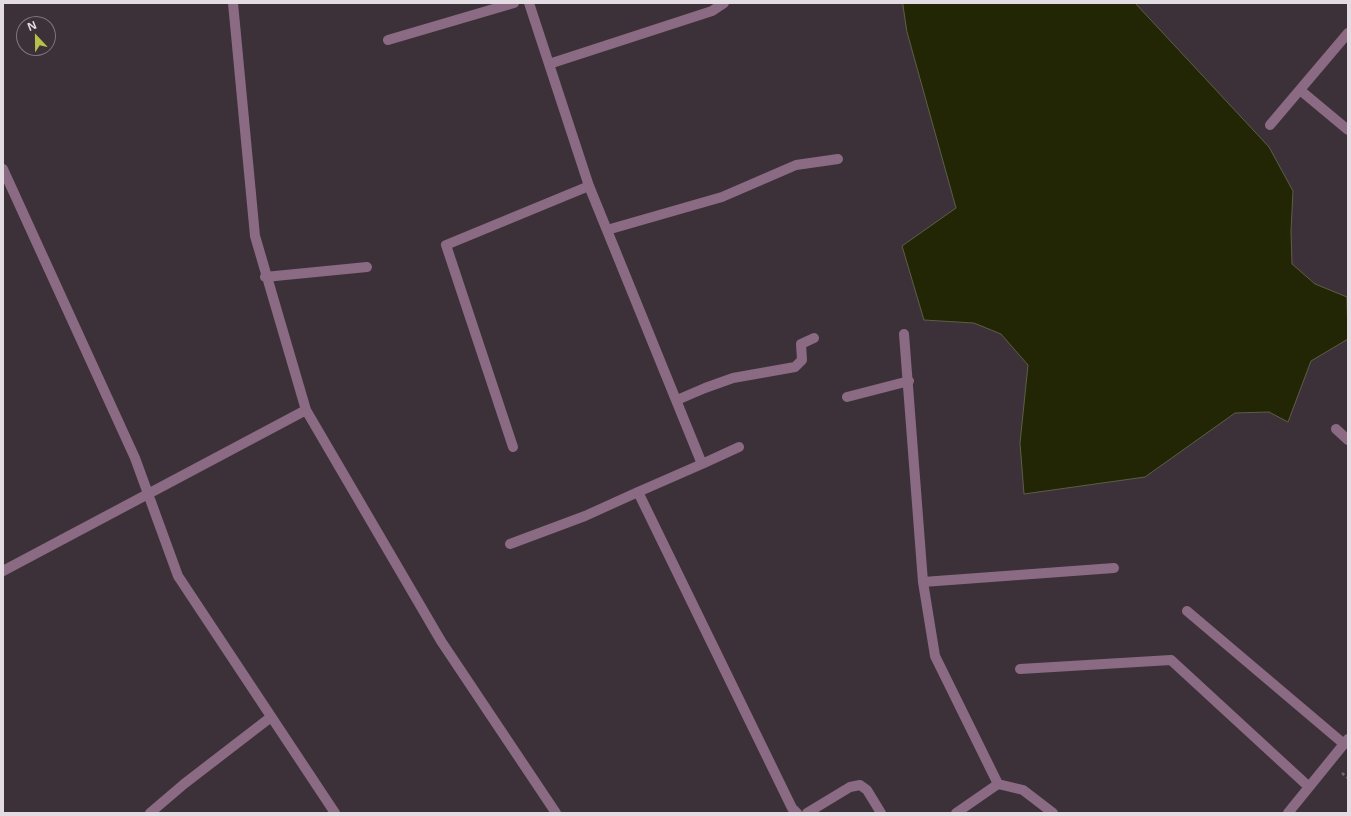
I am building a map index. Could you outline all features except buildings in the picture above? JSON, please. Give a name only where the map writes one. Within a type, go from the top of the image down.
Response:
[{"type":"street","points":[[232,3],[255,236],[265,277],[306,410],[442,641],[556,813]]},
{"type":"street","points":[[388,40],[514,3]]},
{"type":"street","points":[[529,3],[589,186],[678,400],[702,464]]},
{"type":"street","points":[[549,64],[712,11],[724,3]]},
{"type":"street","points":[[1270,125],[1348,33]]},
{"type":"street","points":[[1300,90],[1348,130]]},
{"type":"street","points":[[607,230],[722,196],[796,165],[838,159]]},
{"type":"street","points":[[3,169],[136,458],[178,576],[335,813]]},
{"type":"street","points":[[513,447],[446,246],[589,186]]},
{"type":"street","points":[[265,277],[367,268]]},
{"type":"street","points":[[904,334],[923,582],[935,656],[998,784]]},
{"type":"street","points":[[678,400],[733,378],[795,367],[802,360],[801,344],[814,338]]},
{"type":"street","points":[[847,397],[908,381]]},
{"type":"street","points":[[3,571],[306,410]]},
{"type":"street","points":[[1336,429],[1348,440]]},
{"type":"street","points":[[510,544],[585,516],[740,447]]},
{"type":"street","points":[[638,492],[792,808],[797,813]]},
{"type":"street","points":[[923,582],[1114,568]]},
{"type":"street","points":[[1187,611],[1346,742],[1288,813]]},
{"type":"street","points":[[1020,668],[1171,660],[1309,787]]},
{"type":"street","points":[[150,813],[184,784],[271,717]]},
{"type":"street","points":[[956,813],[998,784],[1023,790],[1053,813]]},
{"type":"street","points":[[807,813],[850,787],[860,785],[867,790],[881,813]]},
{"type":"shaded area","points":[[903,3],[1135,3],[1269,147],[1293,191],[1291,231],[1292,264],[1315,284],[1347,297],[1348,339],[1311,361],[1288,422],[1269,412],[1235,413],[1145,477],[1024,494],[1020,443],[1028,365],[1001,334],[974,323],[924,320],[902,246],[956,208],[907,32]]}]
